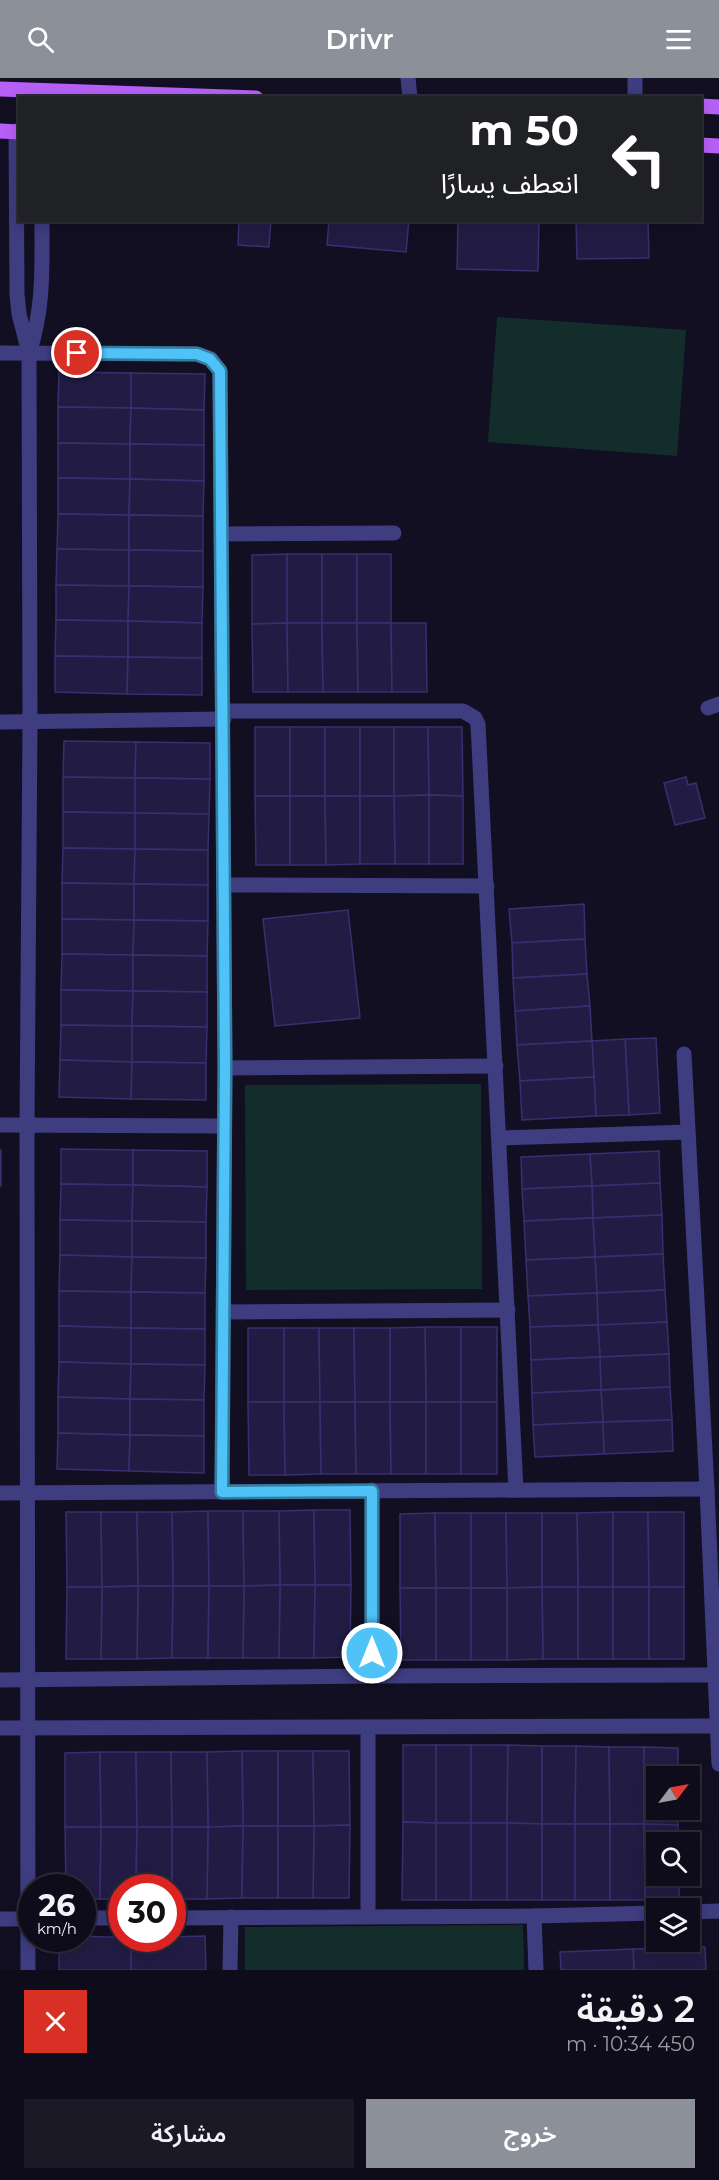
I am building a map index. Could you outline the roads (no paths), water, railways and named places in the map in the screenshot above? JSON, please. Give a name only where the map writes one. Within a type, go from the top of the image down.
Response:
[{"type":"main road","points":[[0,89],[199,96]]},
{"type":"main road","points":[[702,106],[719,107]]},
{"type":"main road","points":[[0,131],[18,131]]},
{"type":"main road","points":[[702,146],[719,146]]},
{"type":"street","points":[[408,78],[410,96]]},
{"type":"street","points":[[635,78],[635,96]]},
{"type":"street","points":[[18,131],[17,294],[19,314],[29,353],[30,722],[27,1125],[30,1874]]},
{"type":"street","points":[[29,353],[40,315],[42,295],[42,222]]},
{"type":"street","points":[[0,353],[197,354],[204,355],[216,364],[221,378],[225,1068],[222,1492]]},
{"type":"street","points":[[222,534],[394,533]]},
{"type":"street","points":[[0,722],[463,711],[475,718],[479,731],[516,1490]]},
{"type":"street","points":[[224,885],[487,886]]},
{"type":"street","points":[[684,1054],[719,1764]]},
{"type":"street","points":[[225,1068],[496,1066]]},
{"type":"street","points":[[0,1125],[224,1126]]},
{"type":"street","points":[[499,1138],[688,1132]]},
{"type":"street","points":[[223,1312],[508,1310]]},
{"type":"street","points":[[0,1493],[707,1489]]},
{"type":"street","points":[[372,1491],[372,1676]]},
{"type":"street","points":[[0,1680],[715,1675]]},
{"type":"street","points":[[0,1728],[717,1726]]},
{"type":"street","points":[[368,1727],[368,1915]]},
{"type":"street","points":[[700,1912],[719,1911]]},
{"type":"street","points":[[186,1918],[646,1913]]},
{"type":"street","points":[[534,1916],[536,1970]]},
{"type":"street","points":[[230,1970],[231,1917]]},
{"type":"street","points":[[0,1919],[18,1919]]},
{"type":"street","points":[[28,1970],[29,1952]]}]
